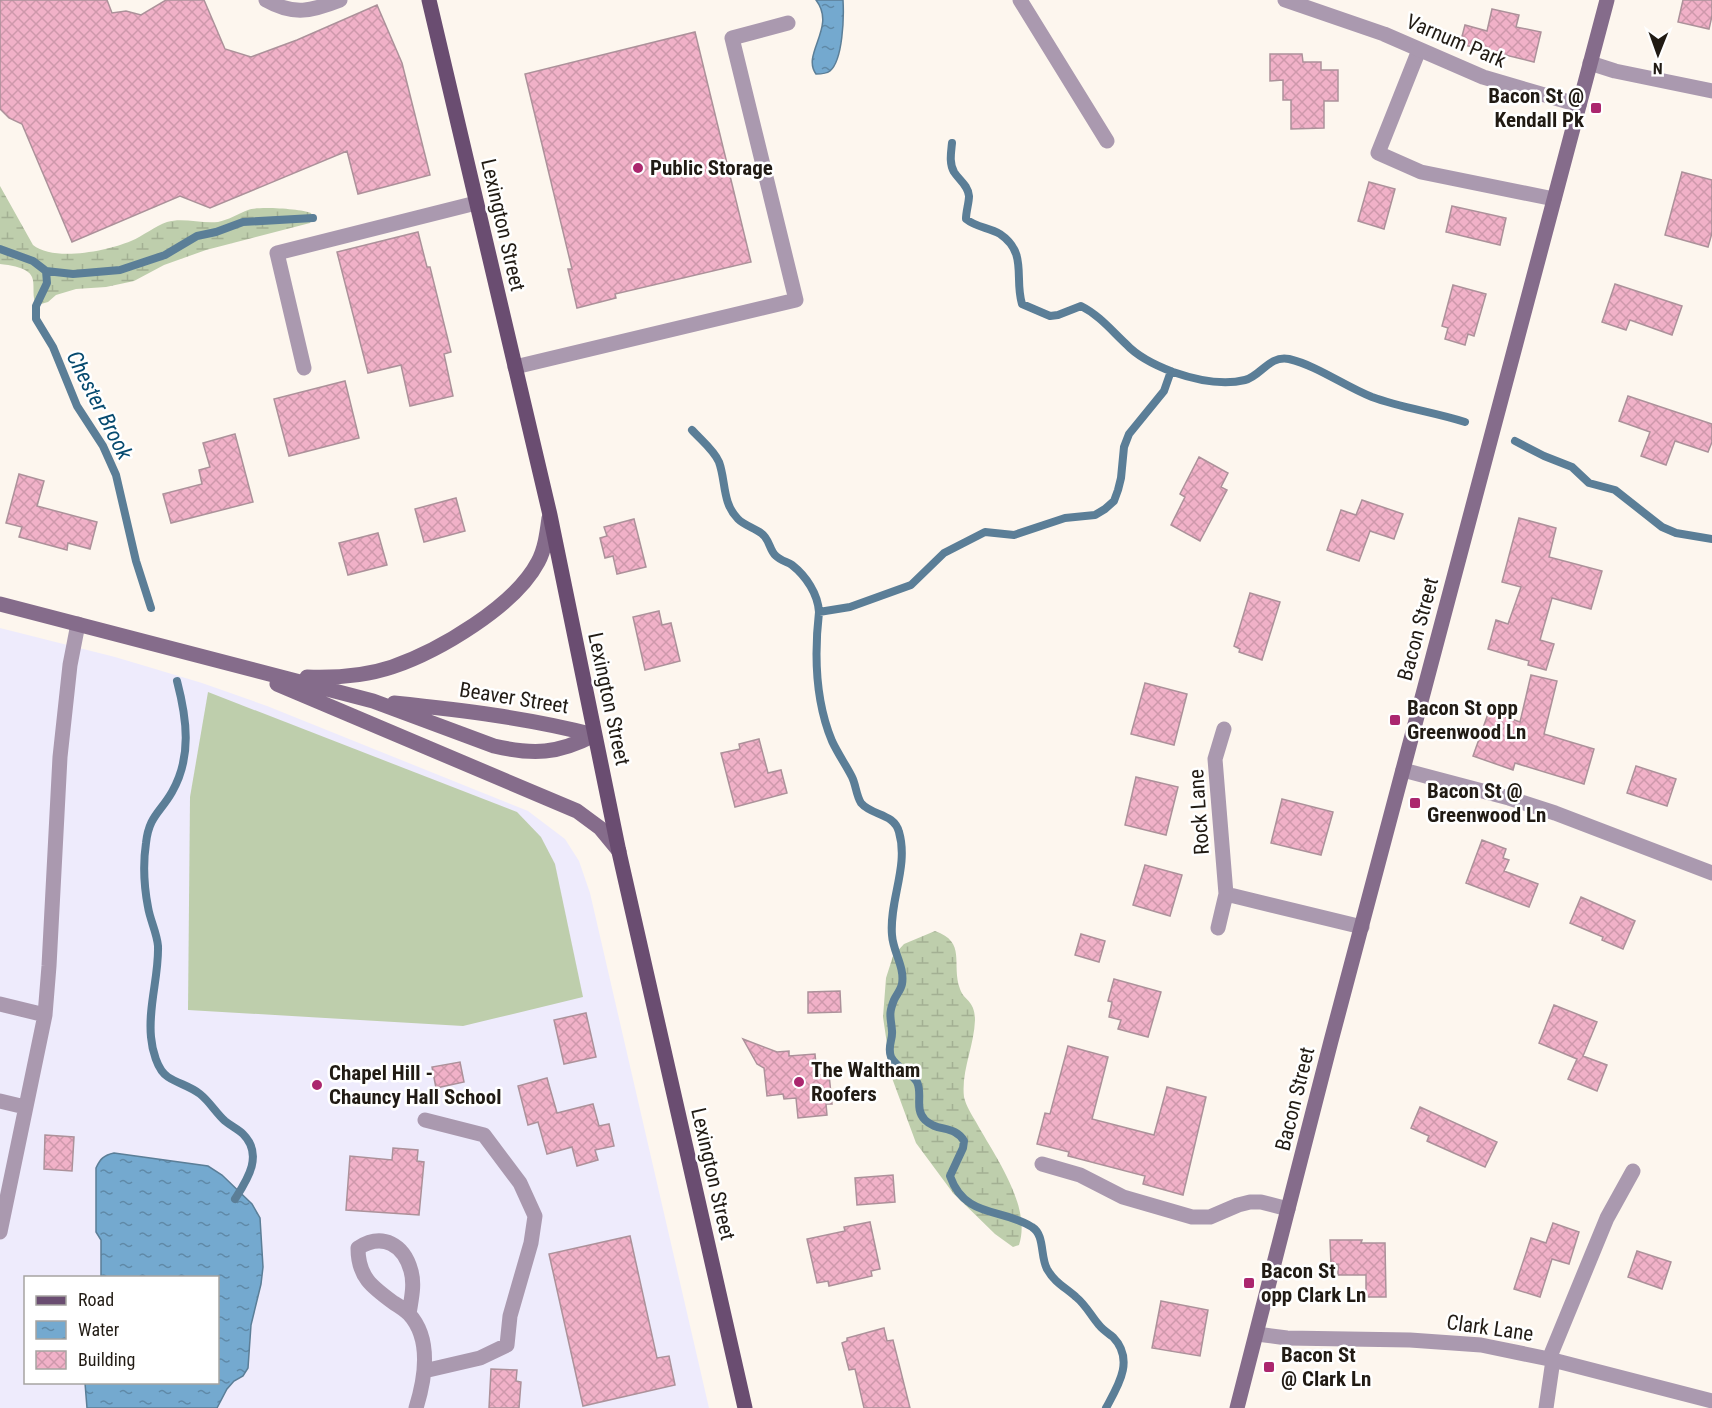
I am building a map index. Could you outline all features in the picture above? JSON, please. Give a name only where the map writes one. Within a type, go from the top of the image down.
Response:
[{"type":"main road","name":"Lexington Street","points":[[429,0],[550,515],[594,735],[745,1408]]},
{"type":"main road","name":"Bacon Street","points":[[1237,1408],[1606,0]]},
{"type":"main road","points":[[275,675],[323,678],[374,672],[410,660],[444,643],[489,614],[520,588],[539,561],[550,515]]},
{"type":"main road","name":"Beaver Street","points":[[0,604],[373,701],[470,738],[514,750],[549,752],[566,748],[594,735]]},
{"type":"main road","points":[[228,663],[577,811],[600,828],[620,852]]},
{"type":"main road","name":"Beaver Street","points":[[373,701],[505,717],[594,735]]},
{"type":"street","points":[[266,0],[296,11],[314,9],[340,0]]},
{"type":"street","name":"Varnum Park","points":[[1285,0],[1384,34],[1458,68],[1579,105]]},
{"type":"street","points":[[1023,1],[1107,141]]},
{"type":"street","points":[[515,367],[796,300],[732,38],[788,23]]},
{"type":"street","points":[[1419,50],[1378,153],[1421,172],[1554,199]]},
{"type":"street","points":[[1590,63],[1624,73],[1712,92]]},
{"type":"street","points":[[304,368],[277,253],[476,203]]},
{"type":"street","points":[[0,1232],[45,1015],[62,731],[72,650],[78,624]]},
{"type":"street","name":"Rock Lane","points":[[1218,928],[1226,894],[1215,759],[1224,729]]},
{"type":"street","points":[[1403,770],[1509,798],[1555,813],[1712,873]]},
{"type":"street","points":[[1226,894],[1362,927]]},
{"type":"street","points":[[0,1004],[45,1015]]},
{"type":"street","points":[[0,1101],[25,1107]]},
{"type":"street","points":[[424,1371],[480,1358],[507,1345],[510,1316],[531,1243],[535,1216],[520,1183],[484,1135],[425,1120]]},
{"type":"street","points":[[1042,1164],[1092,1180],[1129,1199],[1192,1217],[1210,1217],[1238,1205],[1261,1202],[1288,1209]]},
{"type":"street","points":[[1546,1408],[1551,1359],[1607,1218],[1633,1171]]},
{"type":"street","points":[[409,1314],[413,1287],[411,1272],[404,1253],[382,1239],[369,1241],[358,1248],[360,1266],[366,1281],[409,1314],[419,1329],[425,1358],[423,1387],[416,1408]]},
{"type":"street","name":"Clark Lane","points":[[1257,1334],[1287,1338],[1410,1340],[1481,1345],[1551,1359],[1712,1401]]},
{"type":"shaded area","name":"Chapel Hill - Chauncy Hall School","points":[[0,628],[115,657],[202,683],[267,706],[528,811],[565,839],[579,861],[590,893],[709,1408],[0,1408]]},
{"type":"green space","points":[[0,186],[33,245],[54,253],[81,253],[109,248],[131,241],[167,222],[179,220],[218,222],[253,209],[298,210],[311,213],[313,218],[310,223],[206,250],[164,265],[134,281],[106,287],[76,289],[56,295],[48,302],[41,304],[35,302],[33,280],[27,271],[0,264]]},
{"type":"green space","points":[[208,692],[517,812],[541,837],[555,864],[583,997],[463,1026],[188,1010],[190,797]]},
{"type":"green space","points":[[935,931],[951,941],[955,948],[960,989],[975,1013],[974,1030],[964,1078],[964,1097],[1016,1198],[1022,1230],[1019,1245],[1013,1247],[995,1234],[953,1193],[916,1143],[892,1078],[883,1017],[886,978],[893,956],[904,944]]},
{"type":"water","points":[[816,0],[843,0],[843,27],[838,58],[830,71],[819,74],[816,74],[813,66],[813,58],[823,20]]},
{"type":"water","points":[[114,1153],[208,1166],[222,1175],[252,1204],[260,1218],[263,1267],[251,1325],[248,1368],[243,1376],[227,1389],[217,1408],[87,1408],[85,1384],[219,1384],[219,1276],[101,1276],[101,1240],[96,1232],[96,1168],[99,1162]]},
{"type":"building","points":[[0,0],[107,0],[112,13],[126,11],[141,15],[166,0],[204,0],[225,49],[251,57],[297,40],[377,5],[402,63],[430,175],[358,194],[347,151],[210,208],[180,196],[72,242],[22,124],[9,118],[0,109]]},
{"type":"building","points":[[1683,0],[1712,0],[1709,29],[1678,22]]},
{"type":"building","points":[[1492,9],[1519,15],[1516,27],[1541,32],[1534,62],[1460,44],[1465,25],[1487,31]]},
{"type":"building","name":"Public Storage","points":[[695,32],[751,262],[615,294],[616,298],[577,308],[568,269],[572,269],[525,74]]},
{"type":"building","points":[[1270,54],[1302,54],[1303,62],[1321,62],[1321,70],[1338,70],[1338,101],[1324,101],[1324,128],[1291,129],[1291,100],[1283,100],[1283,80],[1270,81]]},
{"type":"building","points":[[1682,172],[1712,180],[1712,233],[1708,247],[1665,235]]},
{"type":"building","points":[[1369,182],[1395,189],[1384,229],[1358,221]]},
{"type":"building","points":[[1452,206],[1506,218],[1500,245],[1446,232]]},
{"type":"building","points":[[418,232],[427,267],[430,267],[451,352],[444,354],[453,396],[410,406],[401,365],[368,373],[337,252]]},
{"type":"building","points":[[1615,284],[1682,306],[1672,335],[1630,320],[1626,330],[1602,322]]},
{"type":"building","points":[[1453,285],[1486,294],[1474,336],[1468,334],[1465,345],[1445,339],[1448,328],[1442,326]]},
{"type":"building","points":[[345,381],[359,438],[289,456],[274,399]]},
{"type":"building","points":[[1628,396],[1712,424],[1712,442],[1708,452],[1675,441],[1666,465],[1641,456],[1650,432],[1619,421]]},
{"type":"building","points":[[235,434],[253,502],[171,523],[163,494],[202,484],[199,470],[210,467],[203,443]]},
{"type":"building","points":[[1199,457],[1228,473],[1221,487],[1227,490],[1200,541],[1171,525],[1185,497],[1180,494]]},
{"type":"building","points":[[19,474],[44,481],[37,506],[97,522],[90,549],[68,543],[67,550],[19,537],[22,527],[6,523]]},
{"type":"building","points":[[456,498],[465,531],[424,542],[415,509]]},
{"type":"building","points":[[1362,500],[1403,514],[1394,539],[1370,531],[1359,561],[1327,550],[1341,510],[1356,515]]},
{"type":"building","points":[[1519,518],[1556,528],[1549,557],[1602,571],[1591,609],[1552,598],[1540,640],[1554,644],[1546,670],[1528,665],[1529,661],[1488,649],[1496,620],[1508,624],[1521,587],[1502,582]]},
{"type":"building","points":[[634,519],[646,567],[617,574],[613,556],[605,558],[600,538],[607,536],[604,527]]},
{"type":"building","points":[[378,533],[387,565],[348,575],[339,543]]},
{"type":"building","points":[[1250,593],[1280,602],[1262,660],[1239,652],[1240,649],[1234,646]]},
{"type":"building","points":[[659,611],[662,625],[671,623],[680,661],[645,670],[633,617]]},
{"type":"building","points":[[1531,675],[1557,681],[1544,734],[1594,749],[1584,784],[1515,763],[1513,770],[1473,756],[1489,711],[1520,722]]},
{"type":"building","points":[[1145,683],[1187,694],[1174,745],[1131,734]]},
{"type":"building","points":[[759,739],[768,773],[781,770],[787,793],[735,807],[721,753],[740,749],[739,744]]},
{"type":"building","points":[[1636,766],[1676,779],[1667,806],[1627,793]]},
{"type":"building","points":[[1136,777],[1178,787],[1166,835],[1125,825]]},
{"type":"building","points":[[1282,799],[1333,812],[1321,855],[1271,843]]},
{"type":"building","points":[[1482,840],[1506,849],[1503,858],[1509,860],[1504,871],[1538,884],[1529,907],[1466,883]]},
{"type":"building","points":[[1145,865],[1182,875],[1170,916],[1133,905]]},
{"type":"building","points":[[1581,897],[1635,921],[1623,949],[1602,940],[1603,937],[1570,923]]},
{"type":"building","points":[[1081,934],[1105,941],[1099,962],[1075,955]]},
{"type":"building","points":[[1114,979],[1161,992],[1148,1037],[1118,1029],[1121,1020],[1109,1017],[1112,1002],[1108,1001]]},
{"type":"building","points":[[840,991],[841,1012],[808,1013],[808,992]]},
{"type":"building","points":[[1554,1005],[1597,1022],[1583,1056],[1607,1065],[1597,1091],[1568,1079],[1577,1059],[1539,1043]]},
{"type":"building","points":[[586,1013],[596,1057],[564,1064],[554,1020]]},
{"type":"building","points":[[743,1039],[777,1052],[789,1051],[789,1056],[815,1054],[817,1075],[829,1074],[832,1104],[826,1104],[827,1115],[798,1118],[796,1098],[784,1099],[783,1094],[767,1096],[764,1068],[757,1064]]},
{"type":"building","points":[[1068,1046],[1108,1057],[1092,1119],[1154,1135],[1167,1087],[1206,1097],[1183,1195],[1143,1184],[1145,1176],[1068,1156],[1069,1152],[1037,1144],[1045,1113],[1050,1114]]},
{"type":"building","points":[[460,1062],[464,1082],[436,1088],[432,1067]]},
{"type":"building","points":[[547,1078],[557,1113],[593,1104],[599,1126],[609,1124],[614,1146],[595,1150],[598,1160],[577,1166],[572,1147],[547,1154],[538,1122],[528,1125],[518,1086]]},
{"type":"building","points":[[1420,1107],[1497,1142],[1485,1167],[1427,1141],[1429,1136],[1411,1128]]},
{"type":"building","points":[[45,1135],[74,1137],[72,1171],[44,1169]]},
{"type":"building","points":[[393,1148],[418,1150],[417,1161],[424,1162],[419,1215],[346,1210],[350,1156],[392,1160]]},
{"type":"building","points":[[893,1175],[895,1202],[857,1205],[855,1178]]},
{"type":"building","points":[[870,1222],[880,1269],[871,1271],[872,1276],[829,1286],[828,1281],[817,1283],[807,1239],[845,1231],[844,1227]]},
{"type":"building","points":[[1553,1223],[1579,1232],[1569,1264],[1552,1259],[1540,1297],[1514,1289],[1531,1238],[1546,1243]]},
{"type":"building","points":[[630,1236],[657,1358],[669,1356],[675,1385],[583,1406],[549,1254]]},
{"type":"building","points":[[1330,1240],[1385,1243],[1386,1297],[1366,1297],[1366,1275],[1338,1275],[1338,1264],[1331,1265]]},
{"type":"building","points":[[1637,1251],[1671,1262],[1662,1289],[1628,1277]]},
{"type":"building","points":[[1161,1301],[1208,1310],[1200,1356],[1152,1348]]},
{"type":"building","points":[[884,1328],[887,1341],[893,1340],[910,1408],[864,1408],[855,1369],[849,1370],[842,1343],[847,1341],[847,1338]]},
{"type":"building","points":[[491,1369],[517,1370],[516,1381],[521,1382],[519,1408],[489,1408]]},
{"type":"waterway","points":[[952,143],[952,169],[965,186],[969,196],[966,219],[1000,234],[1009,241],[1017,258],[1022,304],[1050,316],[1081,306],[1142,357],[1167,370],[1191,377],[1209,381],[1236,382],[1251,378],[1276,360],[1289,359],[1310,366],[1372,397],[1465,422]]},
{"type":"waterway","points":[[46,271],[73,274],[120,270],[165,255],[197,236],[243,222],[313,218]]},
{"type":"waterway","name":"Chester Brook","points":[[0,249],[33,261],[46,271],[47,283],[36,306],[36,319],[53,347],[77,406],[103,446],[116,475],[136,561],[151,608]]},
{"type":"waterway","points":[[819,612],[850,607],[911,585],[944,553],[985,532],[1014,535],[1065,518],[1095,515],[1105,509],[1114,501],[1118,490],[1124,447],[1129,434],[1164,391],[1171,371]]},
{"type":"waterway","points":[[692,430],[711,449],[719,462],[727,499],[733,513],[740,521],[764,535],[774,554],[797,569],[814,592],[819,612],[817,678],[826,725],[834,746],[852,777],[861,803],[892,821],[899,832],[902,858],[893,909],[892,935],[902,978],[890,1013],[891,1057],[917,1082],[920,1111],[925,1120],[935,1126],[951,1130],[964,1141],[950,1176],[957,1190],[975,1206],[1021,1221],[1032,1227],[1041,1240],[1045,1264],[1050,1274],[1080,1300],[1101,1327],[1120,1346],[1124,1364],[1122,1373],[1106,1408]]},
{"type":"waterway","points":[[1515,441],[1572,467],[1589,483],[1615,490],[1662,527],[1676,533],[1712,539]]},
{"type":"waterway","name":"Chester Brook","points":[[177,681],[185,724],[183,765],[172,792],[156,815],[147,834],[144,858],[149,912],[158,946],[150,1025],[151,1037],[156,1059],[164,1074],[200,1094],[227,1123],[241,1132],[249,1142],[253,1159],[248,1176],[235,1199]]},
{"type":"place","name":"Bacon St @ Kendall Pk","points":[[1596,108]]},
{"type":"place","name":"Public Storage","points":[[638,168]]},
{"type":"place","name":"Bacon St opp Greenwood Ln","points":[[1395,720]]},
{"type":"place","name":"Bacon St @ Greenwood Ln","points":[[1415,803]]},
{"type":"place","name":"The Waltham Roofers","points":[[799,1082]]},
{"type":"place","name":"Chapel Hill - Chauncy Hall School","points":[[317,1085]]},
{"type":"place","name":"Bacon St opp Clark Ln","points":[[1249,1283]]},
{"type":"place","name":"Bacon St @ Clark Ln","points":[[1269,1367]]}]
